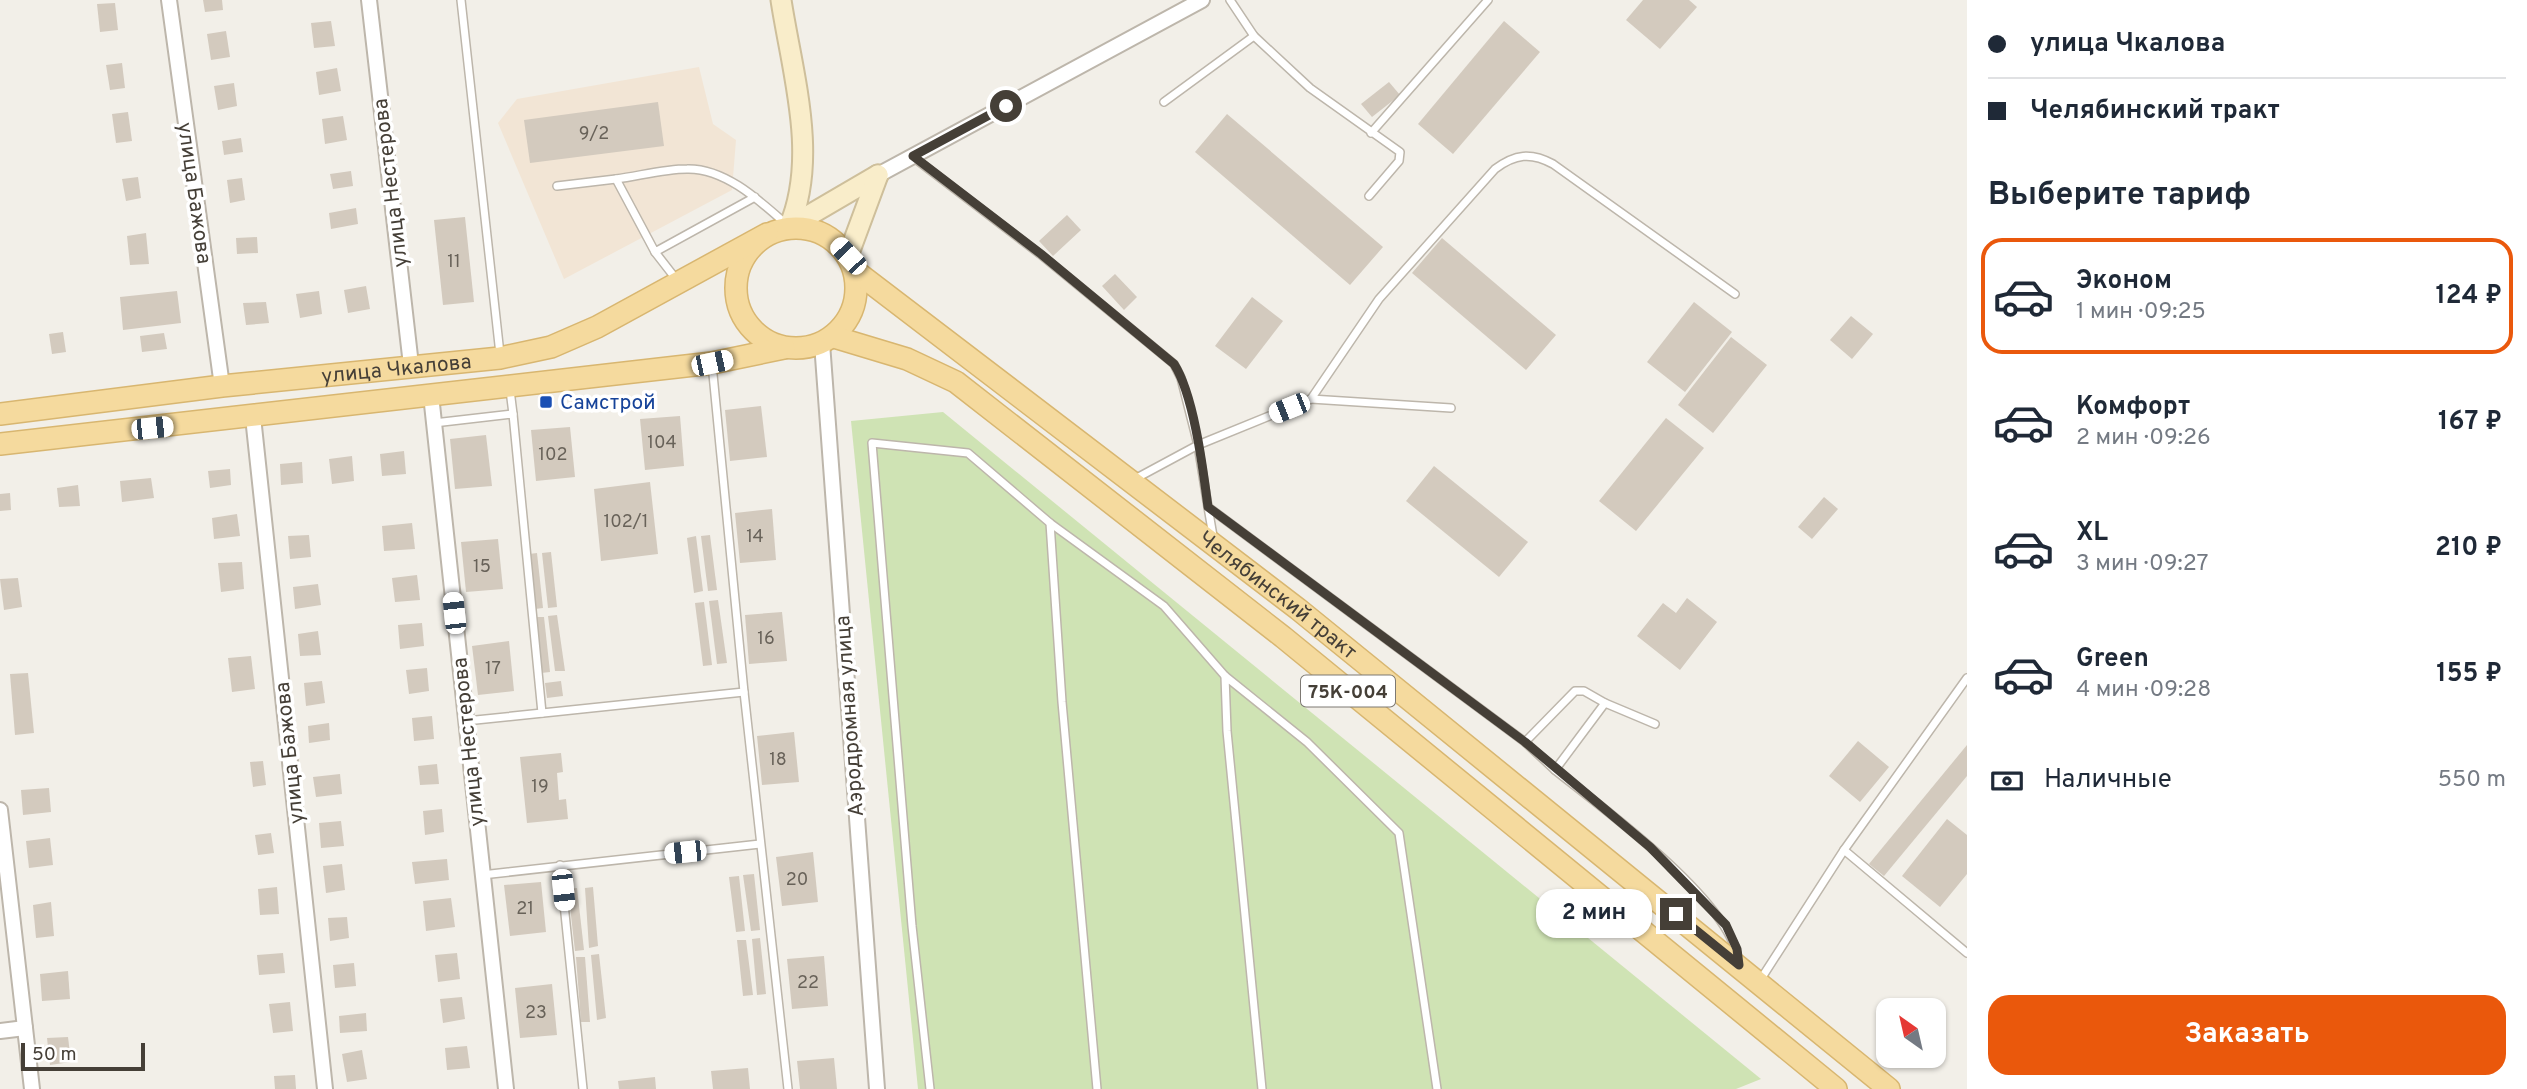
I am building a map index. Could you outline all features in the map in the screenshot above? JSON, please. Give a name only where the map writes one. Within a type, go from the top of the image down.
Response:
[{"type":"main road","points":[[789,227],[812,229],[832,239],[851,263],[855,303],[847,322],[828,340],[784,348],[756,334],[738,308],[736,277],[750,248],[767,234],[789,227]]},
{"type":"main road","name":"улица Чкалова","points":[[0,415],[222,386],[500,358],[562,342],[597,327],[767,234]]},
{"type":"main road","name":"Челябинский тракт","points":[[851,263],[1214,544],[1739,965],[1889,1089]]},
{"type":"main road","name":"Челябинский тракт","points":[[828,340],[907,359],[956,382],[1283,637],[1836,1089]]},
{"type":"main road","name":"улица Чкалова","points":[[0,444],[712,363],[784,348]]},
{"type":"street","name":"улица Бажова","points":[[169,0],[222,386]]},
{"type":"street","name":"улица Нестерова","points":[[369,0],[411,366]]},
{"type":"street","points":[[781,0],[804,167],[800,203],[789,227]]},
{"type":"street","points":[[789,227],[877,175],[1202,0]]},
{"type":"street","points":[[851,263],[877,175]]},
{"type":"street","name":"Аэродромная улица","points":[[828,340],[877,1089]]},
{"type":"street","name":"улица Нестерова","points":[[431,396],[506,1089]]},
{"type":"street","name":"улица Бажова","points":[[253,417],[325,1089]]},
{"type":"street","points":[[0,810],[32,1089]]},
{"type":"street","points":[[0,1031],[25,1028]]},
{"type":"lane","points":[[461,0],[500,358]]},
{"type":"lane","points":[[1230,0],[1254,36],[1310,88],[1397,150],[1401,158],[1369,196]]},
{"type":"lane","points":[[1371,133],[1488,0]]},
{"type":"lane","points":[[1164,102],[1254,36]]},
{"type":"lane","points":[[1311,399],[1378,299],[1495,169],[1508,159],[1523,155],[1539,156],[1553,164],[1735,294]]},
{"type":"lane","points":[[913,156],[1041,254],[1174,364],[1181,378],[1198,445],[1214,544]]},
{"type":"lane","points":[[558,186],[688,168],[703,170],[755,197],[789,227]]},
{"type":"lane","points":[[616,179],[655,252],[678,281]]},
{"type":"lane","points":[[655,252],[755,197]]},
{"type":"lane","points":[[712,363],[744,692],[788,1089]]},
{"type":"lane","points":[[509,386],[542,713]]},
{"type":"lane","points":[[1132,481],[1198,445],[1311,399],[1451,408]]},
{"type":"lane","points":[[434,423],[513,414]]},
{"type":"lane","points":[[930,1089],[912,926],[872,443],[968,453],[1050,523],[1164,607],[1225,676],[1307,742],[1399,833],[1437,1089]]},
{"type":"lane","points":[[1208,507],[1525,742],[1555,770],[1650,847],[1714,911],[1732,937],[1739,965]]},
{"type":"lane","points":[[1050,523],[1069,780],[1097,1089]]},
{"type":"lane","points":[[1225,676],[1227,731],[1262,1089]]},
{"type":"lane","points":[[1759,982],[1844,850],[1967,678]]},
{"type":"lane","points":[[1525,742],[1575,691],[1584,691],[1655,724]]},
{"type":"lane","points":[[465,721],[744,692]]},
{"type":"lane","points":[[1555,770],[1605,703]]},
{"type":"lane","points":[[482,875],[760,844]]},
{"type":"lane","points":[[1844,850],[1967,953]]},
{"type":"lane","points":[[560,865],[583,1089]]},
{"type":"shaded area","points":[[699,67],[713,124],[736,140],[732,190],[564,279],[498,123],[517,99]]},
{"type":"green space","points":[[943,412],[1761,1079],[1736,1089],[918,1089],[851,421]]},
{"type":"building","points":[[203,0],[222,0],[223,10],[205,12]]},
{"type":"building","points":[[1643,0],[1689,0],[1697,7],[1660,49],[1626,20]]},
{"type":"building","points":[[115,3],[118,30],[100,32],[97,4]]},
{"type":"building","points":[[331,21],[335,46],[314,48],[311,23]]},
{"type":"building","points":[[1504,21],[1540,52],[1453,154],[1418,124]]},
{"type":"building","points":[[226,31],[230,57],[211,60],[207,34]]},
{"type":"building","points":[[122,63],[125,88],[110,90],[106,65]]},
{"type":"building","points":[[337,68],[341,91],[319,95],[316,72]]},
{"type":"building","points":[[1389,82],[1400,95],[1372,117],[1361,104]]},
{"type":"building","points":[[234,83],[237,106],[218,110],[214,86]]},
{"type":"building","points":[[658,102],[664,146],[530,163],[524,120]]},
{"type":"building","points":[[128,112],[132,141],[116,143],[112,114]]},
{"type":"building","points":[[1227,114],[1383,247],[1350,285],[1195,152]]},
{"type":"building","points":[[343,116],[347,140],[325,144],[322,119]]},
{"type":"building","points":[[241,138],[243,152],[224,155],[222,141]]},
{"type":"building","points":[[351,171],[353,186],[333,189],[330,174]]},
{"type":"building","points":[[138,177],[141,198],[126,201],[122,179]]},
{"type":"building","points":[[242,178],[245,200],[230,203],[227,180]]},
{"type":"building","points":[[356,208],[358,224],[331,229],[329,213]]},
{"type":"building","points":[[1067,215],[1081,230],[1053,256],[1039,241]]},
{"type":"building","points":[[465,217],[474,302],[443,305],[434,220]]},
{"type":"building","points":[[146,233],[149,264],[130,265],[127,236]]},
{"type":"building","points":[[257,237],[258,253],[237,254],[236,238]]},
{"type":"building","points":[[1442,238],[1556,335],[1526,370],[1412,273]]},
{"type":"building","points":[[1115,274],[1137,297],[1124,310],[1102,286]]},
{"type":"building","points":[[366,286],[370,309],[348,313],[344,290]]},
{"type":"building","points":[[177,291],[181,323],[123,330],[120,297]]},
{"type":"building","points":[[319,291],[322,314],[300,318],[296,294]]},
{"type":"building","points":[[1252,297],[1283,321],[1246,369],[1215,346]]},
{"type":"building","points":[[266,302],[269,323],[246,325],[243,303]]},
{"type":"building","points":[[1694,302],[1732,332],[1685,392],[1647,362]]},
{"type":"building","points":[[1851,316],[1873,334],[1852,359],[1830,340]]},
{"type":"building","points":[[63,332],[66,352],[52,354],[49,334]]},
{"type":"building","points":[[164,333],[167,349],[142,352],[140,336]]},
{"type":"building","points":[[1731,337],[1767,365],[1713,433],[1678,405]]},
{"type":"building","points":[[761,406],[767,457],[730,461],[725,410]]},
{"type":"building","points":[[680,416],[684,466],[645,470],[640,419]]},
{"type":"building","points":[[1666,418],[1704,448],[1636,531],[1599,501]]},
{"type":"building","points":[[570,427],[575,477],[536,481],[531,430]]},
{"type":"building","points":[[486,435],[492,486],[455,489],[450,439]]},
{"type":"building","points":[[404,451],[406,474],[382,476],[380,454]]},
{"type":"building","points":[[352,456],[354,481],[332,484],[329,459]]},
{"type":"building","points":[[302,462],[303,483],[281,485],[280,464]]},
{"type":"building","points":[[1434,466],[1528,542],[1499,577],[1406,501]]},
{"type":"building","points":[[230,469],[231,485],[210,488],[208,471]]},
{"type":"building","points":[[151,478],[154,498],[122,502],[120,481]]},
{"type":"building","points":[[650,482],[658,554],[601,561],[594,489]]},
{"type":"building","points":[[78,485],[80,506],[59,507],[57,488]]},
{"type":"building","points":[[10,493],[11,510],[0,511],[0,494]]},
{"type":"building","points":[[1824,497],[1838,509],[1812,539],[1798,527]]},
{"type":"building","points":[[772,509],[776,560],[740,563],[735,513]]},
{"type":"building","points":[[237,514],[240,536],[214,539],[212,518]]},
{"type":"building","points":[[412,523],[415,549],[384,551],[382,526]]},
{"type":"building","points":[[309,535],[311,557],[290,559],[288,536]]},
{"type":"building","points":[[710,535],[717,590],[708,591],[701,536]]},
{"type":"building","points":[[696,536],[703,591],[694,593],[687,538]]},
{"type":"building","points":[[498,539],[503,589],[466,592],[461,542]]},
{"type":"building","points":[[551,552],[557,607],[548,608],[542,553]]},
{"type":"building","points":[[537,553],[543,608],[535,609],[529,554]]},
{"type":"building","points":[[242,562],[244,589],[221,592],[218,563]]},
{"type":"building","points":[[417,575],[420,600],[395,602],[392,578]]},
{"type":"building","points":[[18,578],[22,607],[4,610],[0,579]]},
{"type":"building","points":[[318,584],[321,605],[295,609],[293,587]]},
{"type":"building","points":[[1687,598],[1717,622],[1680,670],[1637,636],[1663,603],[1676,613]]},
{"type":"building","points":[[718,600],[727,663],[717,664],[709,601]]},
{"type":"building","points":[[704,602],[712,665],[703,666],[695,603]]},
{"type":"building","points":[[782,612],[787,661],[749,664],[745,615]]},
{"type":"building","points":[[557,615],[565,671],[555,671],[548,616]]},
{"type":"building","points":[[535,617],[544,617],[550,672],[541,673]]},
{"type":"building","points":[[422,623],[424,646],[400,649],[398,625]]},
{"type":"building","points":[[318,631],[321,655],[300,656],[298,634]]},
{"type":"building","points":[[509,641],[514,691],[478,695],[472,646]]},
{"type":"building","points":[[251,656],[255,689],[232,692],[228,658]]},
{"type":"building","points":[[427,668],[429,691],[409,694],[406,670]]},
{"type":"building","points":[[28,673],[34,733],[15,735],[10,674]]},
{"type":"building","points":[[322,681],[325,703],[306,706],[304,683]]},
{"type":"building","points":[[561,681],[563,696],[547,698],[545,683]]},
{"type":"building","points":[[432,716],[434,739],[414,741],[412,718]]},
{"type":"building","points":[[329,723],[330,740],[309,743],[308,726]]},
{"type":"building","points":[[794,732],[799,782],[762,785],[757,736]]},
{"type":"building","points":[[1858,741],[1889,767],[1860,802],[1829,776]]},
{"type":"building","points":[[1967,745],[1967,776],[1884,876],[1869,864]]},
{"type":"building","points":[[561,753],[563,772],[557,773],[559,800],[566,799],[568,819],[527,823],[520,757]]},
{"type":"building","points":[[263,761],[266,785],[253,787],[250,762]]},
{"type":"building","points":[[437,764],[439,784],[420,785],[418,766]]},
{"type":"building","points":[[340,774],[342,794],[316,797],[313,777]]},
{"type":"building","points":[[49,788],[51,812],[23,815],[21,790]]},
{"type":"building","points":[[442,809],[444,832],[425,835],[423,811]]},
{"type":"building","points":[[1947,819],[1967,835],[1967,874],[1940,907],[1902,876]]},
{"type":"building","points":[[341,821],[344,846],[321,848],[319,823]]},
{"type":"building","points":[[271,833],[274,853],[258,855],[255,835]]},
{"type":"building","points":[[50,838],[53,865],[29,868],[26,841]]},
{"type":"building","points":[[813,852],[818,902],[782,906],[776,857]]},
{"type":"building","points":[[447,859],[449,880],[415,884],[412,862]]},
{"type":"building","points":[[342,864],[345,890],[326,893],[323,866]]},
{"type":"building","points":[[754,874],[760,930],[751,931],[743,875]]},
{"type":"building","points":[[739,876],[745,931],[736,932],[729,877]]},
{"type":"building","points":[[541,882],[546,932],[510,936],[504,885]]},
{"type":"building","points":[[277,887],[279,914],[260,915],[258,889]]},
{"type":"building","points":[[593,887],[598,946],[589,948],[585,888]]},
{"type":"building","points":[[577,888],[584,950],[575,951],[568,889]]},
{"type":"building","points":[[451,898],[455,927],[426,931],[423,901]]},
{"type":"building","points":[[51,902],[54,936],[36,938],[33,905]]},
{"type":"building","points":[[347,917],[349,938],[330,941],[328,918]]},
{"type":"building","points":[[760,938],[766,994],[757,995],[752,939]]},
{"type":"building","points":[[737,940],[746,940],[753,995],[743,996]]},
{"type":"building","points":[[283,953],[285,973],[259,975],[257,955]]},
{"type":"building","points":[[457,953],[460,979],[438,982],[435,955]]},
{"type":"building","points":[[599,954],[606,1018],[597,1020],[591,955]]},
{"type":"building","points":[[824,956],[828,1006],[792,1009],[787,959]]},
{"type":"building","points":[[576,957],[585,957],[590,1022],[581,1022]]},
{"type":"building","points":[[354,963],[356,986],[335,988],[333,965]]},
{"type":"building","points":[[68,971],[70,999],[42,1001],[40,974]]},
{"type":"building","points":[[552,984],[557,1035],[520,1038],[515,988]]},
{"type":"building","points":[[462,997],[465,1019],[443,1023],[440,999]]},
{"type":"building","points":[[290,1002],[293,1031],[273,1033],[269,1004]]},
{"type":"building","points":[[366,1013],[367,1031],[340,1033],[339,1016]]},
{"type":"building","points":[[68,1037],[71,1062],[50,1065],[47,1038]]},
{"type":"building","points":[[467,1046],[470,1068],[447,1070],[445,1048]]},
{"type":"building","points":[[362,1050],[367,1079],[347,1082],[342,1054]]},
{"type":"building","points":[[834,1058],[837,1089],[800,1089],[797,1061]]},
{"type":"building","points":[[748,1068],[750,1089],[713,1089],[711,1071]]},
{"type":"building","points":[[295,1075],[296,1089],[275,1089],[274,1076]]},
{"type":"building","points":[[655,1077],[656,1089],[619,1089],[618,1081]]},
{"type":"place","name":"Самстрой","points":[[546,402]]},
{"type":"route","points":[[1006,106],[913,156],[1041,254],[1174,364],[1181,378],[1198,445],[1208,507],[1525,742],[1555,770],[1650,847],[1726,925],[1737,949],[1739,965],[1676,914]]}]
